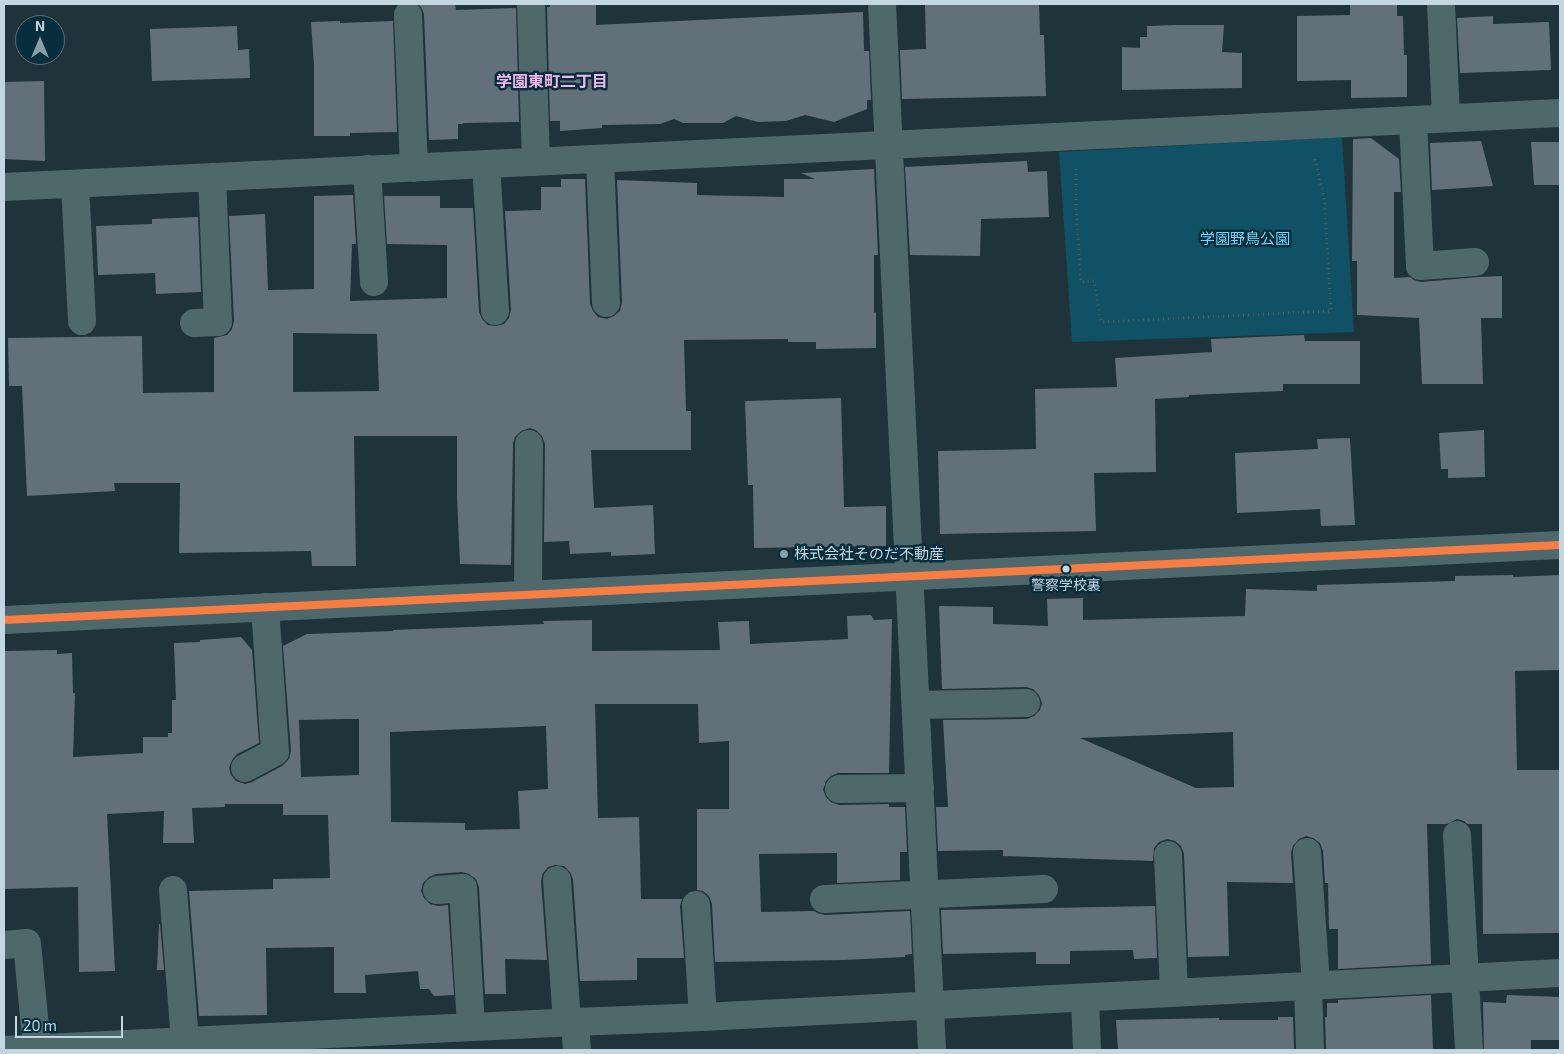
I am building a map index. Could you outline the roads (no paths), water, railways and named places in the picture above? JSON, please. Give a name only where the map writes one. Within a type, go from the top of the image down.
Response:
[{"type":"street","points":[[531,4],[536,162]]},
{"type":"street","points":[[882,4],[932,1050]]},
{"type":"street","points":[[1441,4],[1446,118]]},
{"type":"street","points":[[408,14],[414,168]]},
{"type":"street","points":[[4,187],[1560,113]]},
{"type":"street","points":[[1413,120],[1420,266],[1474,262]]},
{"type":"street","points":[[600,159],[606,303]]},
{"type":"street","points":[[486,164],[495,311]]},
{"type":"street","points":[[367,170],[374,282]]},
{"type":"street","points":[[194,323],[218,322],[212,177]]},
{"type":"street","points":[[74,184],[82,321]]},
{"type":"street","points":[[528,594],[529,444]]},
{"type":"street","points":[[4,620],[1560,545]]},
{"type":"street","points":[[245,768],[275,752],[265,607]]},
{"type":"street","points":[[916,705],[1026,703]]},
{"type":"street","points":[[839,789],[920,788]]},
{"type":"street","points":[[1457,834],[1469,1050]]},
{"type":"street","points":[[1307,852],[1312,985],[1310,1050]]},
{"type":"street","points":[[1168,855],[1174,992]]},
{"type":"street","points":[[557,880],[571,1022],[577,1050]]},
{"type":"street","points":[[437,890],[463,888],[471,1027]]},
{"type":"street","points":[[824,899],[1044,889]]},
{"type":"street","points":[[173,890],[185,1041]]},
{"type":"street","points":[[696,905],[703,1017]]},
{"type":"street","points":[[4,944],[27,943],[37,1048]]},
{"type":"street","points":[[4,1050],[185,1041],[267,1044],[471,1027],[703,1017],[1560,973]]},
{"type":"street","points":[[1085,998],[1087,1050]]},
{"type":"place","name":"株式会社そのだ不動産","points":[[784,554]]},
{"type":"place","name":"警察学校裏","points":[[1066,569]]},
{"type":"district","name":"学園東町二丁目","points":[[552,82]]},
{"type":"park label","name":"学園野鳥公園","points":[[1245,239]]}]
